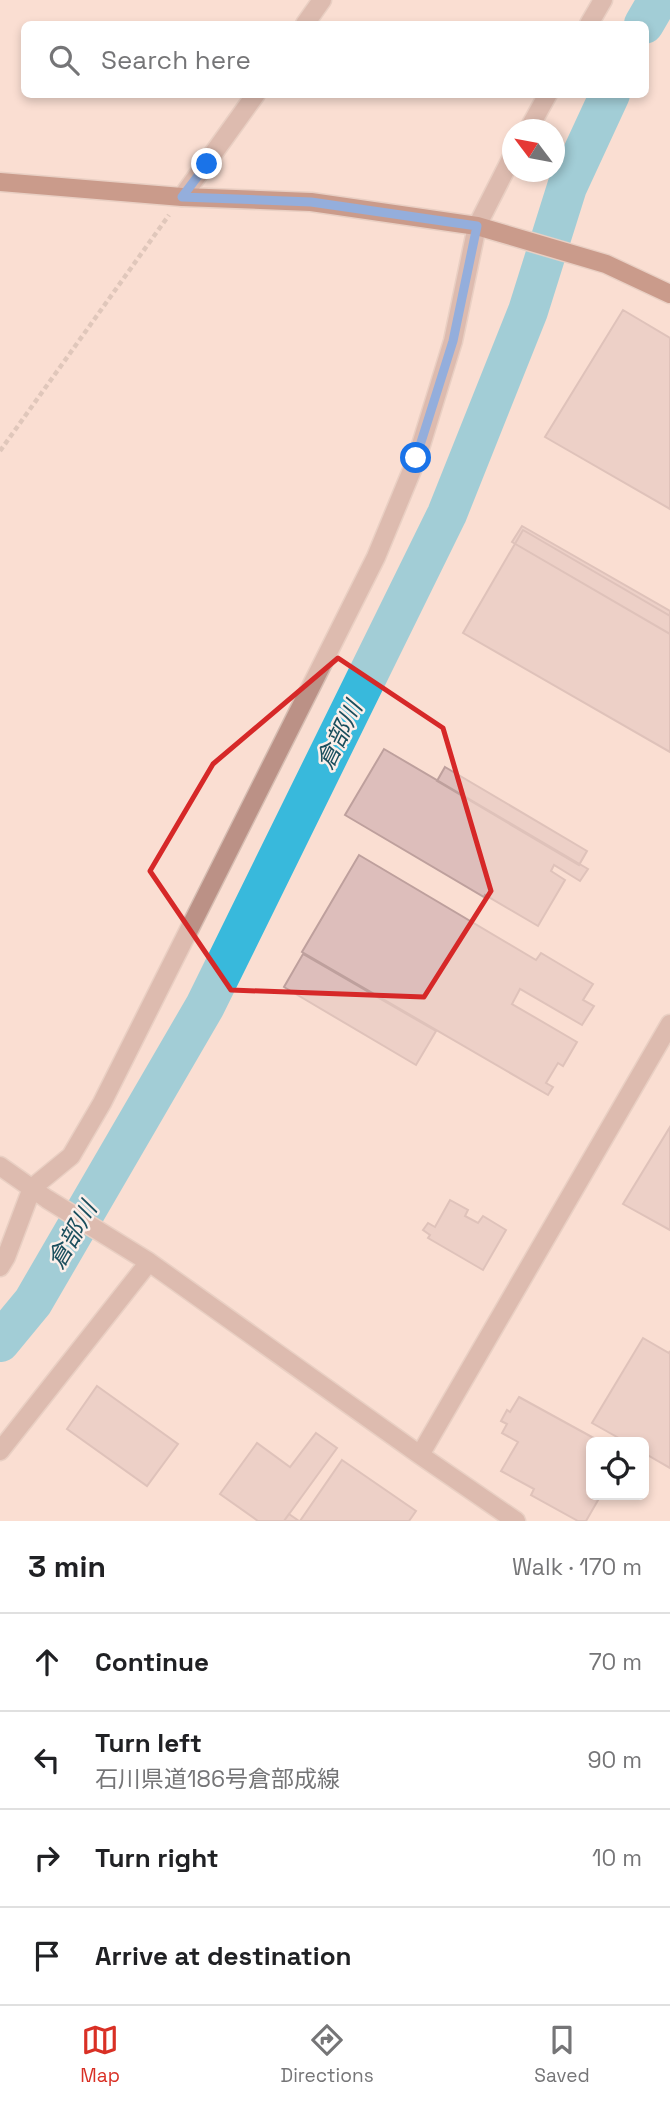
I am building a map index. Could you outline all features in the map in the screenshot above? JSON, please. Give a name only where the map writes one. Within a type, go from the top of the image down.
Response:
[{"type":"main road","points":[[0,182],[182,197],[311,202],[483,227],[606,264],[670,294]]},
{"type":"street","points":[[307,21],[322,0]]},
{"type":"street","points":[[591,21],[603,0]]},
{"type":"street","points":[[182,197],[253,98]]},
{"type":"street","points":[[534,119],[546,98]]},
{"type":"street","points":[[0,1267],[40,1194],[71,1156],[102,1103],[376,557],[416,458],[453,341],[483,227],[502,182]]},
{"type":"street","points":[[420,1455],[670,1024]]},
{"type":"street","points":[[0,1166],[143,1258],[516,1521]]},
{"type":"street","points":[[0,1451],[143,1258]]},
{"type":"path","points":[[0,451],[182,197]]},
{"type":"highlighted area","points":[[338,658],[443,728],[491,891],[424,997],[231,990],[150,871],[213,764]]},
{"type":"building","points":[[623,310],[670,338],[670,509],[545,437]]},
{"type":"building","points":[[522,526],[670,611],[670,634],[512,542]]},
{"type":"building","points":[[523,530],[670,616],[670,752],[463,633]]},
{"type":"building","points":[[384,749],[588,869],[580,881],[554,865],[551,871],[565,880],[538,926],[485,895],[484,897],[345,815]]},
{"type":"building","points":[[445,767],[587,851],[579,865],[437,781]]},
{"type":"building","points":[[359,855],[536,960],[541,953],[593,984],[583,1000],[594,1006],[582,1025],[520,989],[512,1004],[577,1042],[563,1066],[558,1063],[546,1083],[553,1087],[548,1095],[302,952]]},
{"type":"building","points":[[303,954],[436,1031],[416,1065],[284,987]]},
{"type":"building","points":[[670,1127],[670,1230],[623,1204]]},
{"type":"building","points":[[450,1200],[468,1210],[465,1216],[478,1223],[483,1216],[506,1230],[483,1270],[428,1238],[430,1235],[423,1230],[428,1223],[435,1227]]},
{"type":"building","points":[[643,1338],[669,1353],[670,1351],[670,1468],[649,1456],[649,1437],[617,1437],[592,1423]]},
{"type":"building","points":[[97,1386],[178,1444],[147,1486],[67,1429]]},
{"type":"building","points":[[97,1386],[178,1444],[147,1486],[67,1429]]},
{"type":"building","points":[[519,1397],[592,1437],[586,1437],[586,1500],[598,1500],[586,1521],[578,1521],[531,1495],[534,1489],[501,1471],[518,1442],[502,1433],[507,1424],[501,1421],[507,1410],[510,1412]]},
{"type":"building","points":[[316,1433],[337,1448],[284,1521],[258,1521],[220,1494],[257,1443],[290,1467]]},
{"type":"building","points":[[316,1433],[337,1448],[284,1521],[258,1521],[220,1494],[257,1443],[290,1467]]},
{"type":"building","points":[[342,1460],[416,1511],[409,1521],[300,1521]]},
{"type":"building","points":[[289,1514],[299,1521],[284,1521]]},
{"type":"waterway","name":"倉部川","points":[[646,21],[658,0]]},
{"type":"waterway","name":"倉部川","points":[[0,1342],[33,1302],[205,1006],[447,514],[528,311],[567,187],[608,98]]},
{"type":"route","points":[[207,164],[182,197],[311,202],[477,226],[453,341],[416,458]]}]
